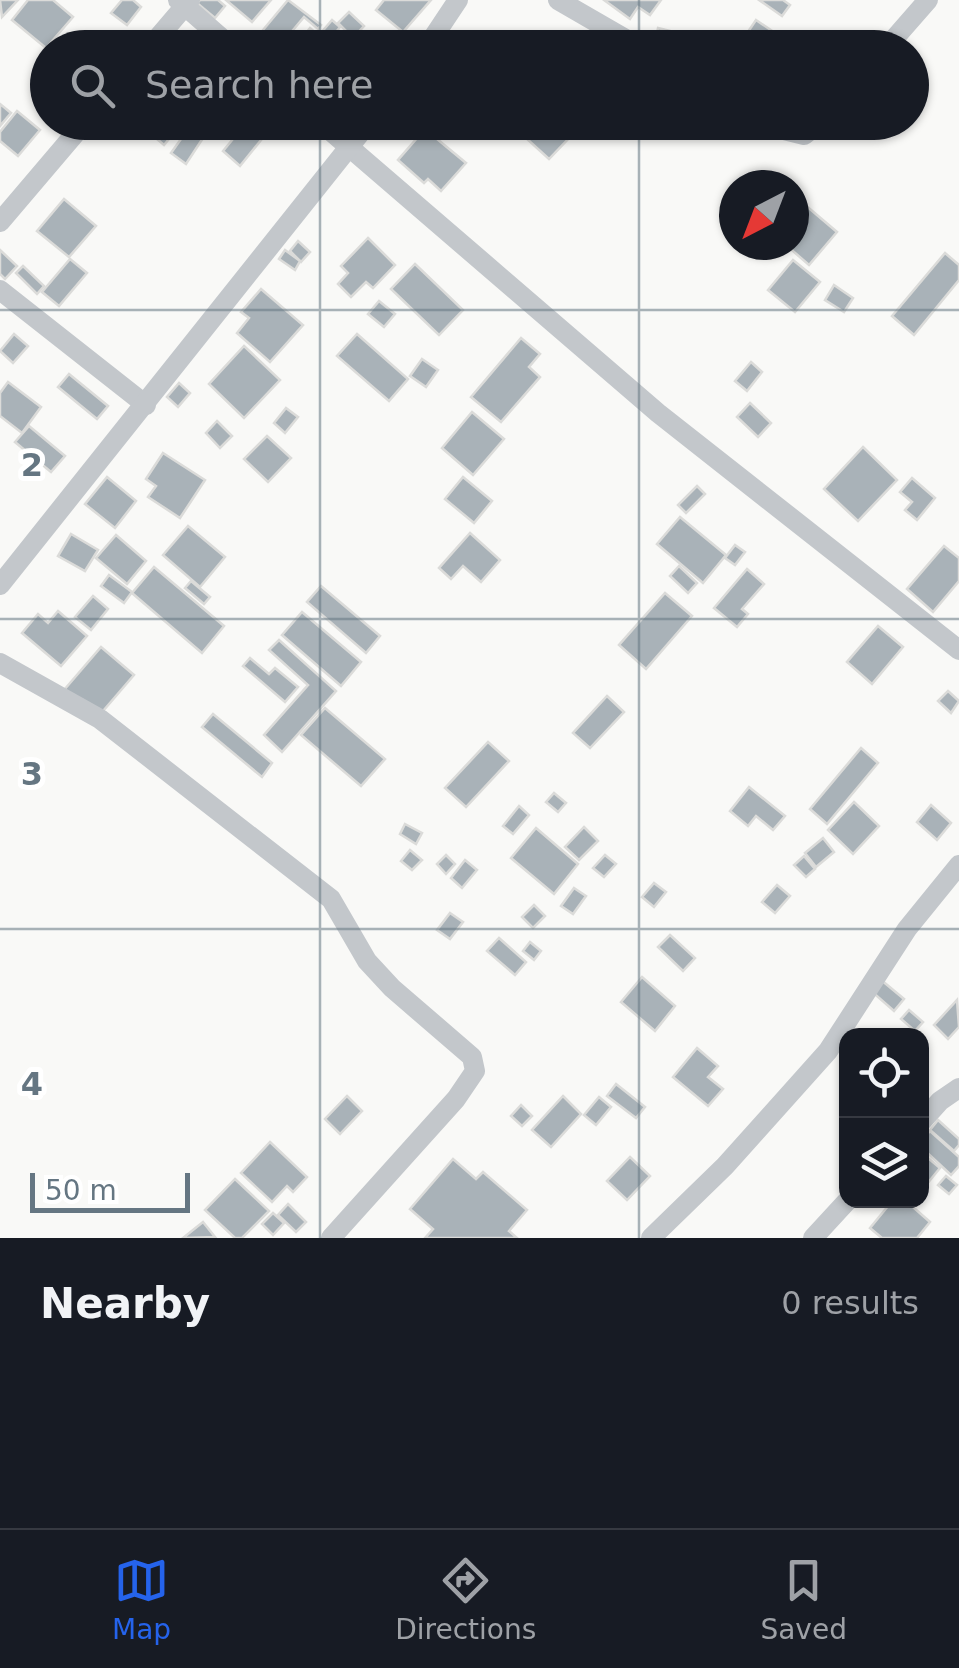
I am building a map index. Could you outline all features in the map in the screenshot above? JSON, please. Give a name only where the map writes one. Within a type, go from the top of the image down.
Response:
[{"type":"street","points":[[438,30],[458,0]]},
{"type":"street","points":[[558,0],[610,30]]},
{"type":"street","points":[[902,30],[928,0]]},
{"type":"street","points":[[163,30],[184,2],[214,30]]},
{"type":"street","points":[[0,222],[70,140]]},
{"type":"street","points":[[341,140],[658,412],[959,650]]},
{"type":"street","points":[[0,585],[356,140]]},
{"type":"street","points":[[0,290],[146,404]]},
{"type":"street","points":[[0,664],[100,720],[331,899],[367,961],[392,988],[472,1057],[474,1072],[456,1100],[331,1238]]},
{"type":"street","points":[[650,1238],[724,1166],[828,1051],[908,930],[959,865]]},
{"type":"street","points":[[925,1118],[959,1088]]},
{"type":"street","points":[[813,1238],[841,1208]]},
{"type":"building","points":[[0,0],[18,0],[2,17]]},
{"type":"building","points":[[28,0],[53,0],[73,17],[62,30],[30,30],[30,35],[12,20]]},
{"type":"building","points":[[122,0],[133,0],[141,7],[127,25],[111,13]]},
{"type":"building","points":[[218,0],[225,6],[215,18],[197,3]]},
{"type":"building","points":[[226,0],[271,0],[252,22]]},
{"type":"building","points":[[288,0],[321,25],[318,29],[304,17],[293,30],[263,30]]},
{"type":"building","points":[[384,0],[431,0],[405,30],[376,10]]},
{"type":"building","points":[[604,0],[661,0],[650,15],[638,7],[630,19]]},
{"type":"building","points":[[759,0],[783,0],[790,5],[782,16]]},
{"type":"building","points":[[349,12],[364,26],[360,30],[345,30],[338,23]]},
{"type":"building","points":[[332,20],[340,27],[338,30],[323,30]]},
{"type":"building","points":[[756,20],[771,30],[749,30]]},
{"type":"building","points":[[0,104],[11,113],[0,126]]},
{"type":"building","points":[[17,111],[30,122],[32,140],[18,156],[0,141],[0,132]]},
{"type":"building","points":[[180,140],[202,140],[186,164],[171,153]]},
{"type":"building","points":[[232,140],[261,140],[240,166],[223,151]]},
{"type":"building","points":[[415,140],[438,140],[466,163],[441,191],[428,179],[424,183],[398,160]]},
{"type":"building","points":[[528,140],[567,140],[549,159]]},
{"type":"building","points":[[64,199],[96,226],[69,257],[37,231]]},
{"type":"building","points":[[809,208],[837,232],[809,265],[803,260],[809,260]]},
{"type":"building","points":[[368,238],[395,265],[373,288],[366,282],[351,297],[338,284],[348,273],[341,266]]},
{"type":"building","points":[[298,241],[310,252],[301,262],[290,251]]},
{"type":"building","points":[[0,250],[17,266],[5,279],[0,274]]},
{"type":"building","points":[[285,250],[300,261],[295,270],[279,259]]},
{"type":"building","points":[[945,253],[959,265],[959,280],[914,335],[892,316]]},
{"type":"building","points":[[70,259],[87,273],[59,306],[42,292]]},
{"type":"building","points":[[793,260],[820,282],[795,312],[768,290]]},
{"type":"building","points":[[415,264],[463,310],[439,335],[391,289]]},
{"type":"building","points":[[23,266],[44,286],[37,294],[16,273]]},
{"type":"building","points":[[834,285],[853,298],[844,312],[825,300]]},
{"type":"building","points":[[261,289],[303,325],[270,362],[237,333],[249,318],[241,312]]},
{"type":"building","points":[[379,301],[395,314],[384,327],[368,314]]},
{"type":"building","points":[[14,334],[28,346],[13,363],[0,351]]},
{"type":"building","points":[[357,334],[408,379],[389,401],[337,356]]},
{"type":"building","points":[[521,338],[540,354],[529,367],[540,377],[501,422],[471,397]]},
{"type":"building","points":[[244,346],[280,380],[244,418],[209,384]]},
{"type":"building","points":[[422,359],[438,370],[426,387],[410,376]]},
{"type":"building","points":[[751,362],[762,372],[747,391],[735,381]]},
{"type":"building","points":[[69,374],[108,406],[97,419],[58,387]]},
{"type":"building","points":[[8,382],[41,407],[22,433],[0,416],[0,393]]},
{"type":"building","points":[[179,383],[190,393],[178,407],[167,397]]},
{"type":"building","points":[[750,403],[771,423],[758,437],[737,417]]},
{"type":"building","points":[[286,408],[298,417],[285,433],[274,423]]},
{"type":"building","points":[[472,412],[504,439],[473,475],[442,448]]},
{"type":"building","points":[[217,421],[232,436],[220,448],[206,433]]},
{"type":"building","points":[[29,426],[65,456],[51,472],[15,442]]},
{"type":"building","points":[[267,436],[291,458],[268,482],[244,459]]},
{"type":"building","points":[[863,447],[897,480],[858,521],[824,489]]},
{"type":"building","points":[[163,453],[205,480],[180,518],[148,497],[156,486],[146,479]]},
{"type":"building","points":[[107,477],[136,501],[115,528],[85,504]]},
{"type":"building","points":[[463,477],[492,501],[474,523],[445,499]]},
{"type":"building","points":[[912,478],[935,498],[917,520],[905,510],[912,502],[900,492]]},
{"type":"building","points":[[697,486],[705,494],[686,513],[678,505]]},
{"type":"building","points":[[680,517],[726,555],[703,583],[657,544]]},
{"type":"building","points":[[188,526],[225,557],[200,587],[163,555]]},
{"type":"building","points":[[470,533],[500,560],[481,582],[463,566],[451,579],[439,568]]},
{"type":"building","points":[[71,534],[98,550],[85,571],[58,556]]},
{"type":"building","points":[[116,535],[146,561],[127,584],[96,558]]},
{"type":"building","points":[[735,545],[745,552],[735,565],[725,558]]},
{"type":"building","points":[[944,546],[959,558],[959,581],[933,612],[907,589]]},
{"type":"building","points":[[679,566],[697,583],[688,593],[670,576]]},
{"type":"building","points":[[154,567],[224,626],[202,653],[132,593]]},
{"type":"building","points":[[747,569],[764,584],[742,609],[748,614],[737,627],[714,608]]},
{"type":"building","points":[[109,575],[132,592],[124,603],[101,586]]},
{"type":"building","points":[[191,581],[210,597],[204,604],[185,588]]},
{"type":"building","points":[[321,586],[380,636],[366,653],[307,602]]},
{"type":"building","points":[[665,593],[692,616],[646,669],[619,645]]},
{"type":"building","points":[[93,596],[108,609],[91,630],[75,617]]},
{"type":"building","points":[[58,611],[87,636],[61,666],[22,633],[38,614],[48,623]]},
{"type":"building","points":[[302,612],[361,662],[341,686],[282,635]]},
{"type":"building","points":[[878,626],[903,647],[872,684],[847,662]]},
{"type":"building","points":[[279,640],[336,691],[282,752],[264,735],[308,685],[269,650]]},
{"type":"building","points":[[101,647],[134,675],[97,718],[64,690]]},
{"type":"building","points":[[250,658],[269,674],[275,668],[298,687],[285,702],[243,666]]},
{"type":"building","points":[[948,691],[959,701],[951,713],[938,701]]},
{"type":"building","points":[[607,696],[624,712],[590,748],[573,733]]},
{"type":"building","points":[[325,708],[385,759],[361,786],[301,735]]},
{"type":"building","points":[[213,714],[272,763],[262,777],[202,727]]},
{"type":"building","points":[[488,742],[509,761],[466,807],[445,788]]},
{"type":"building","points":[[861,748],[878,763],[827,824],[810,809]]},
{"type":"building","points":[[749,787],[785,816],[773,830],[756,816],[748,826],[730,811]]},
{"type":"building","points":[[554,793],[566,803],[558,812],[546,802]]},
{"type":"building","points":[[854,802],[879,826],[853,854],[828,830]]},
{"type":"building","points":[[931,805],[951,823],[937,840],[917,822]]},
{"type":"building","points":[[519,806],[529,815],[513,834],[503,826]]},
{"type":"building","points":[[405,824],[422,833],[416,844],[400,834]]},
{"type":"building","points":[[584,827],[598,841],[579,860],[565,847]]},
{"type":"building","points":[[536,828],[578,864],[554,894],[511,858]]},
{"type":"building","points":[[823,838],[834,852],[816,867],[805,853]]},
{"type":"building","points":[[410,850],[422,860],[412,870],[401,861]]},
{"type":"building","points":[[446,855],[455,864],[446,874],[437,864]]},
{"type":"building","points":[[605,855],[616,864],[604,877],[593,868]]},
{"type":"building","points":[[804,856],[815,869],[806,877],[794,865]]},
{"type":"building","points":[[465,860],[477,870],[462,888],[451,878]]},
{"type":"building","points":[[654,883],[666,892],[654,907],[642,897]]},
{"type":"building","points":[[777,885],[790,896],[775,913],[762,902]]},
{"type":"building","points":[[574,888],[586,896],[573,914],[561,906]]},
{"type":"building","points":[[534,905],[545,916],[533,928],[522,917]]},
{"type":"building","points":[[450,913],[463,922],[450,939],[437,930]]},
{"type":"building","points":[[670,935],[695,958],[683,971],[658,947]]},
{"type":"building","points":[[499,938],[526,962],[515,975],[487,951]]},
{"type":"building","points":[[530,942],[541,951],[534,960],[523,951]]},
{"type":"building","points":[[642,977],[675,1006],[655,1031],[621,1002]]},
{"type":"building","points":[[880,979],[904,999],[894,1011],[870,990]]},
{"type":"building","points":[[957,1000],[959,1027],[948,1039],[934,1025]]},
{"type":"building","points":[[909,1010],[923,1022],[912,1028],[901,1019]]},
{"type":"building","points":[[697,1048],[718,1066],[708,1077],[723,1089],[708,1106],[673,1077]]},
{"type":"building","points":[[616,1084],[645,1107],[636,1118],[607,1096]]},
{"type":"building","points":[[347,1096],[362,1111],[340,1134],[325,1119]]},
{"type":"building","points":[[563,1096],[581,1114],[551,1147],[532,1130]]},
{"type":"building","points":[[599,1097],[611,1107],[596,1125],[584,1115]]},
{"type":"building","points":[[521,1105],[532,1116],[522,1126],[511,1116]]},
{"type":"building","points":[[938,1120],[959,1139],[954,1151],[930,1130]]},
{"type":"building","points":[[929,1132],[959,1157],[959,1166],[951,1175],[929,1155]]},
{"type":"building","points":[[270,1142],[307,1177],[293,1192],[287,1186],[272,1202],[241,1173]]},
{"type":"building","points":[[630,1157],[650,1176],[627,1200],[607,1181]]},
{"type":"building","points":[[453,1159],[476,1179],[483,1172],[527,1210],[509,1231],[517,1238],[425,1238],[433,1229],[410,1209]]},
{"type":"building","points":[[929,1159],[940,1168],[929,1181]]},
{"type":"building","points":[[946,1176],[957,1185],[949,1194],[938,1185]]},
{"type":"building","points":[[235,1179],[269,1211],[242,1238],[235,1238],[205,1210]]},
{"type":"building","points":[[288,1204],[306,1222],[296,1232],[278,1215]]},
{"type":"building","points":[[886,1208],[914,1208],[930,1222],[917,1238],[882,1238],[870,1228]]},
{"type":"building","points":[[273,1213],[284,1223],[273,1235],[262,1224]]},
{"type":"building","points":[[203,1222],[215,1237],[183,1238]]}]
